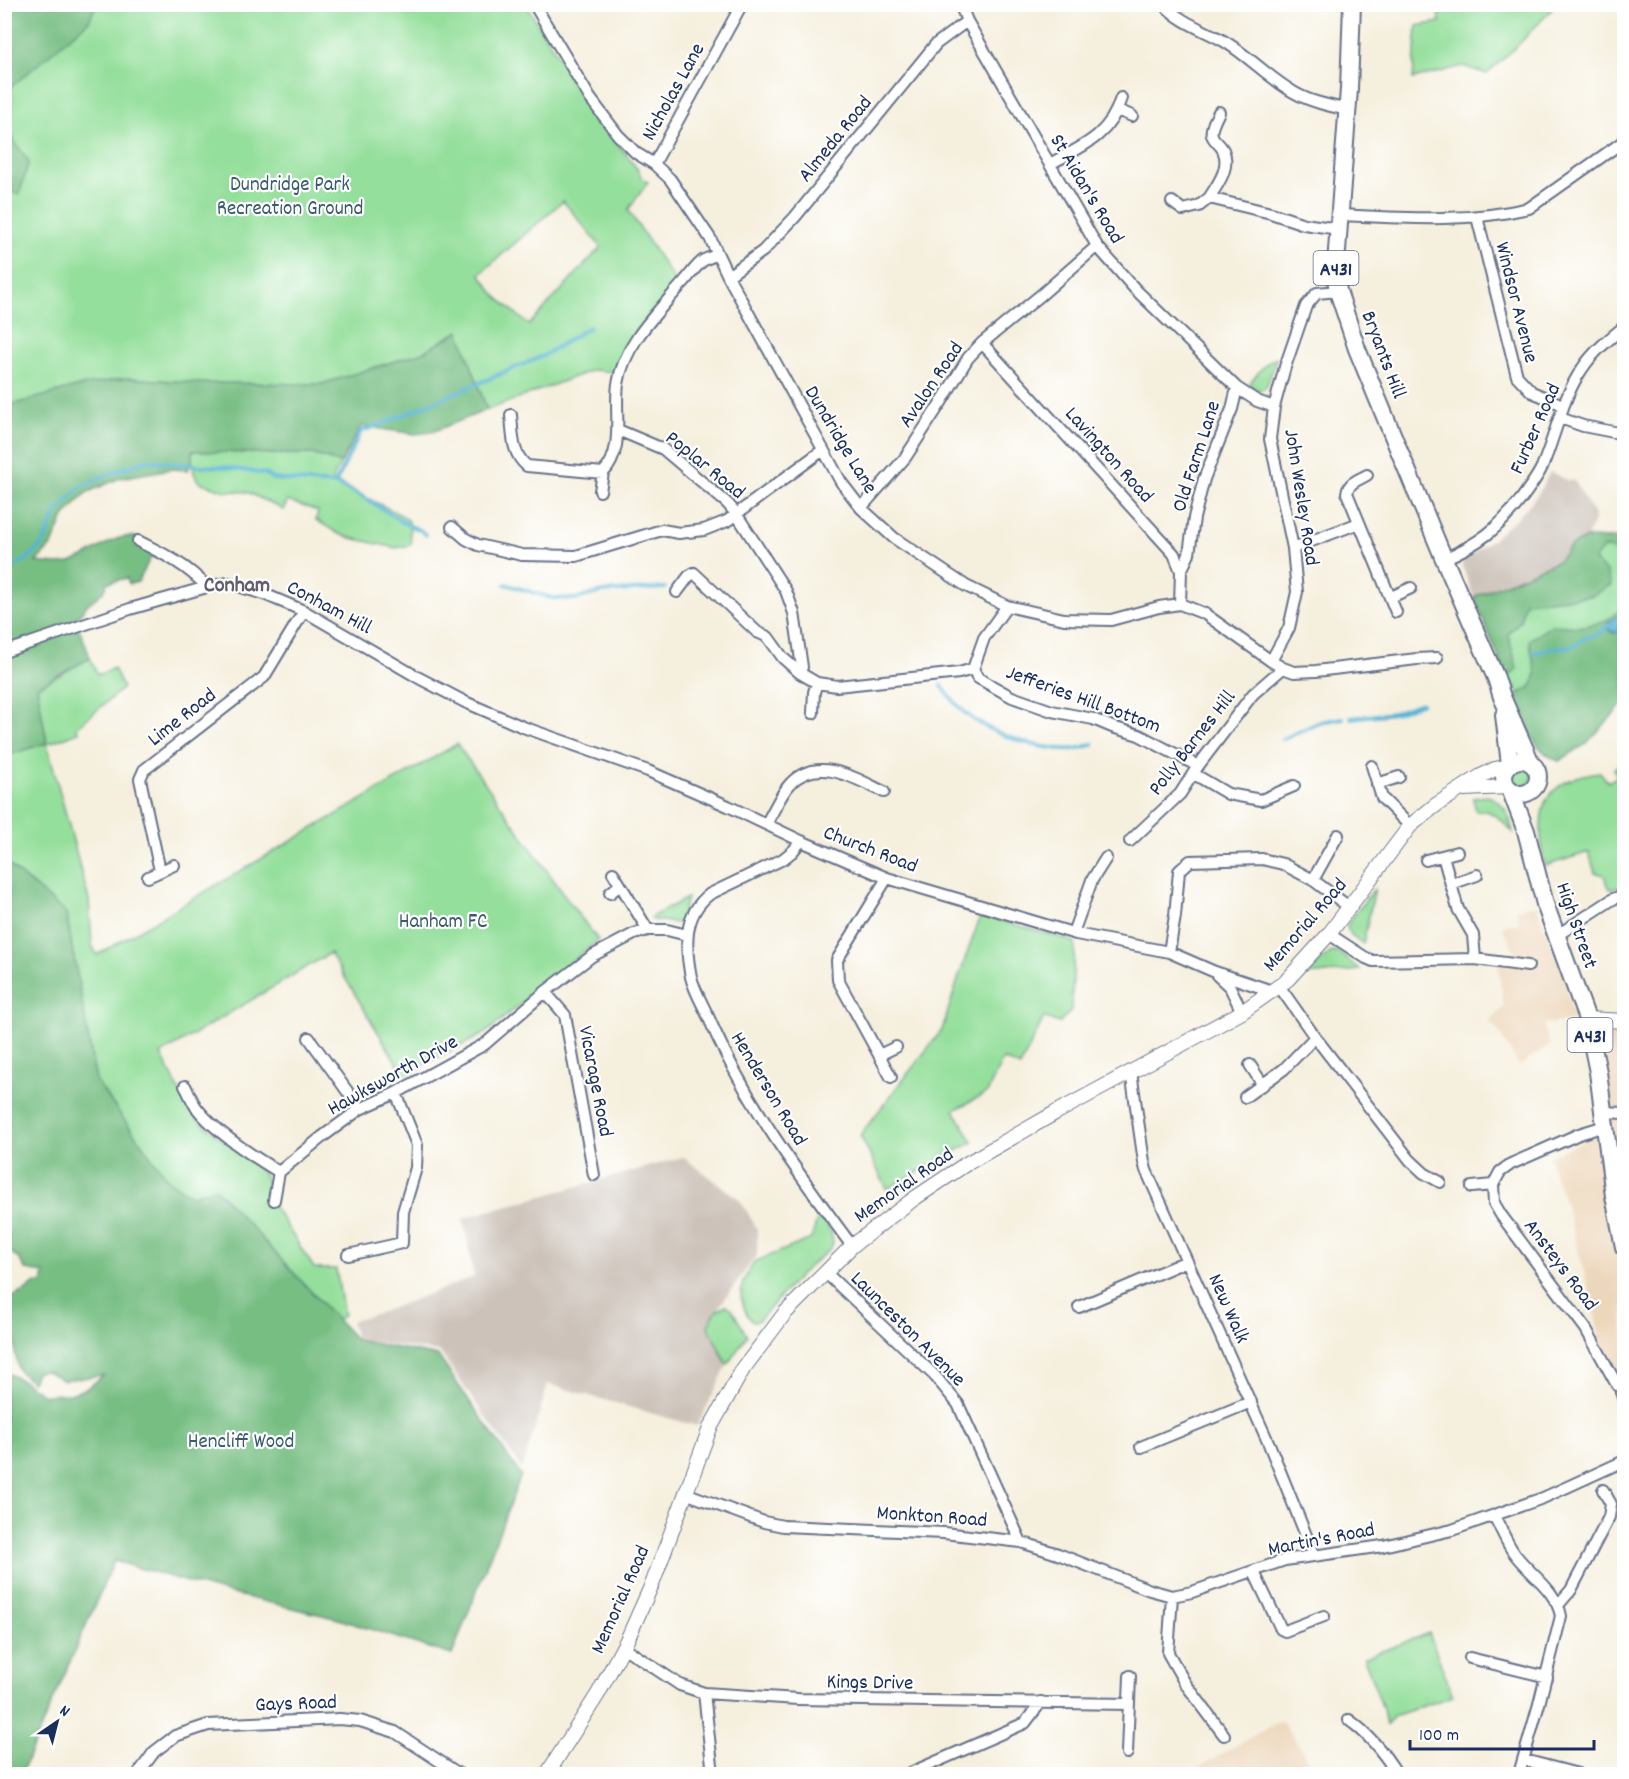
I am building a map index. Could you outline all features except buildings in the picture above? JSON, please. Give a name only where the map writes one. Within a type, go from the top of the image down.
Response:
[{"type":"main road","name":"Bryants Hill","points":[[1352,4],[1348,110],[1336,278],[1338,291],[1357,350],[1531,764]]},
{"type":"main road","name":"Bryants Hill","points":[[1502,697],[1510,765]]},
{"type":"main road","points":[[1510,765],[1520,760],[1531,764]]},
{"type":"main road","name":"A431","points":[[1531,764],[1537,772],[1537,783],[1534,788]]},
{"type":"main road","name":"A431","points":[[1509,788],[1505,774],[1510,765]]},
{"type":"main road","points":[[1509,788],[1519,794],[1534,788]]},
{"type":"main road","name":"High Street","points":[[1509,788],[1526,831],[1545,904],[1587,1020],[1598,1072],[1614,1196],[1624,1247]]},
{"type":"main road","name":"High Street","points":[[1526,831],[1534,788]]},
{"type":"street","name":"Dundridge Lane","points":[[534,4],[590,98],[618,135],[636,153],[654,164],[670,179],[710,238],[728,276],[823,450],[841,482],[861,508],[894,538],[966,586],[1008,606],[1064,619],[1111,620],[1159,607],[1180,604]]},
{"type":"street","name":"Nicholas Lane","points":[[654,164],[742,4]]},
{"type":"street","name":"St Aidan's Road","points":[[960,4],[967,21],[1097,246],[1135,289],[1237,388],[1257,401],[1274,407]]},
{"type":"street","points":[[1164,4],[1181,20],[1229,44],[1296,94],[1314,102],[1348,110]]},
{"type":"street","name":"Almeda Road","points":[[728,276],[763,251],[787,226],[936,44],[967,21]]},
{"type":"street","points":[[1050,164],[1092,141],[1107,127],[1117,111],[1121,98]]},
{"type":"street","points":[[1117,111],[1132,116]]},
{"type":"street","points":[[1172,202],[1183,210],[1199,206],[1209,198],[1220,181],[1226,164],[1224,151],[1212,136],[1211,131],[1219,112]]},
{"type":"street","points":[[1209,198],[1271,213],[1304,224],[1407,218],[1476,218],[1529,208],[1624,141]]},
{"type":"street","name":"Windsor Avenue","points":[[1476,218],[1516,376],[1532,392],[1563,405]]},
{"type":"street","name":"Avalon Road","points":[[861,508],[904,458],[968,358],[982,343],[1097,246]]},
{"type":"street","points":[[600,491],[603,473],[610,465],[618,429],[618,383],[627,355],[654,315],[704,260],[717,255]]},
{"type":"street","name":"John Wesley Road","points":[[1271,661],[1289,628],[1297,592],[1293,548],[1270,439],[1274,407],[1306,306],[1312,296],[1317,293],[1338,291]]},
{"type":"street","name":"Furber Road","points":[[1444,559],[1478,542],[1509,515],[1541,468],[1563,405],[1582,369],[1605,343],[1624,327]]},
{"type":"street","name":"Lavington Road","points":[[982,343],[1174,554],[1181,571]]},
{"type":"street","name":"Old Farm Lane","points":[[1181,571],[1190,554],[1194,518],[1204,479],[1232,409],[1237,388]]},
{"type":"street","points":[[512,415],[515,452],[519,460],[527,466],[603,473]]},
{"type":"street","points":[[1560,418],[1583,426],[1624,434]]},
{"type":"street","name":"Poplar Road","points":[[618,429],[663,449],[728,504],[737,515],[786,591],[794,613],[802,667],[800,673]]},
{"type":"street","points":[[452,527],[466,540],[522,555],[576,556],[662,530],[679,533],[704,530],[737,515],[823,450]]},
{"type":"street","points":[[1367,475],[1353,482],[1348,487],[1347,493],[1396,612]]},
{"type":"street","points":[[1293,548],[1359,524]]},
{"type":"street","points":[[138,542],[164,554],[194,573],[207,586]]},
{"type":"street","points":[[1181,571],[1180,604],[1205,614],[1282,668],[1294,672],[1316,671],[1418,664],[1437,658]]},
{"type":"street","points":[[677,592],[694,573],[757,632],[768,637],[783,658],[800,673],[817,683],[837,686],[959,673],[973,669],[984,638],[1008,606]]},
{"type":"street","name":"Conham Hill","points":[[4,652],[130,609],[207,586],[228,583],[264,594],[304,611],[447,693],[523,728]]},
{"type":"street","points":[[1391,597],[1412,588]]},
{"type":"street","name":"Lime Road","points":[[160,871],[140,778],[144,770],[264,677],[304,611]]},
{"type":"street","name":"Polly Barnes Hill","points":[[1130,841],[1180,794],[1253,694],[1282,668]]},
{"type":"street","name":"Jefferies Hill Bottom","points":[[973,669],[978,678],[1012,697],[1052,711],[1093,719],[1139,735],[1196,770],[1228,794],[1261,800],[1294,786]]},
{"type":"street","points":[[813,713],[817,683]]},
{"type":"street","name":"Church Road","points":[[523,728],[648,771],[888,878],[1073,933],[1169,952],[1215,972],[1275,988]]},
{"type":"street","name":"Memorial Road","points":[[548,1774],[593,1703],[623,1647],[653,1582],[710,1428],[743,1369],[785,1312],[852,1246],[915,1198],[966,1164],[1242,1012],[1275,988],[1329,934],[1410,826],[1436,805],[1481,776],[1510,765]]},
{"type":"street","points":[[1372,766],[1382,798],[1410,826]]},
{"type":"street","points":[[766,824],[791,783],[810,771],[838,771],[884,792]]},
{"type":"street","points":[[1377,784],[1399,777]]},
{"type":"street","name":"Memorial Road","points":[[1463,789],[1509,788]]},
{"type":"street","points":[[1313,880],[1338,835]]},
{"type":"street","points":[[545,992],[592,956],[634,934],[648,930],[667,930],[687,935],[690,921],[698,904],[704,898],[783,859],[801,841]]},
{"type":"street","points":[[1426,860],[1457,852]]},
{"type":"street","points":[[1443,856],[1458,909],[1473,936],[1475,959]]},
{"type":"street","points":[[1073,933],[1092,880],[1106,858]]},
{"type":"street","points":[[1169,952],[1179,871],[1190,861],[1262,859],[1283,864],[1313,880],[1349,907]]},
{"type":"street","points":[[148,877],[174,865]]},
{"type":"street","points":[[613,873],[648,930]]},
{"type":"street","points":[[1451,884],[1477,875]]},
{"type":"street","points":[[888,878],[837,960],[836,968],[838,980],[891,1077]]},
{"type":"street","points":[[610,893],[620,885]]},
{"type":"street","points":[[1556,936],[1613,899],[1624,895]]},
{"type":"street","points":[[1329,934],[1373,961],[1475,959],[1528,966]]},
{"type":"street","name":"Henderson Road","points":[[687,935],[692,980],[724,1052],[766,1124],[813,1194],[852,1246]]},
{"type":"street","name":"Church Road","points":[[1215,972],[1230,987],[1242,1012]]},
{"type":"street","points":[[1275,988],[1416,1167],[1440,1182]]},
{"type":"street","name":"Hawksworth Drive","points":[[279,1172],[360,1109],[396,1093],[485,1044],[545,992]]},
{"type":"street","name":"Vicarage Road","points":[[545,992],[565,1015],[594,1175]]},
{"type":"street","points":[[1587,1020],[1624,1021]]},
{"type":"street","points":[[1245,1097],[1284,1069],[1315,1037]]},
{"type":"street","points":[[309,1038],[360,1109]]},
{"type":"street","points":[[879,1055],[896,1047]]},
{"type":"street","points":[[1250,1065],[1263,1085]]},
{"type":"street","name":"New Walk","points":[[1131,1072],[1144,1162],[1162,1208],[1251,1401],[1314,1555]]},
{"type":"street","points":[[185,1086],[195,1106],[206,1118],[255,1158],[279,1172],[274,1200]]},
{"type":"street","points":[[348,1256],[402,1243],[403,1212],[417,1168],[417,1144],[396,1093]]},
{"type":"street","points":[[1472,1187],[1493,1185],[1500,1172],[1511,1164],[1579,1134],[1604,1119],[1624,1113]]},
{"type":"street","name":"Ansteys Road","points":[[1493,1185],[1494,1203],[1501,1215],[1587,1329],[1621,1392]]},
{"type":"street","points":[[1079,1307],[1187,1261]]},
{"type":"street","name":"Launceston Avenue","points":[[826,1273],[935,1376],[958,1404],[1021,1542]]},
{"type":"street","points":[[1141,1447],[1251,1401]]},
{"type":"street","name":"Martin's Road","points":[[1172,1596],[1192,1592],[1285,1560],[1383,1546],[1452,1530],[1543,1498],[1624,1461]]},
{"type":"street","points":[[1559,1604],[1571,1590],[1609,1517],[1611,1504],[1603,1490]]},
{"type":"street","name":"Monkton Road","points":[[685,1493],[764,1522],[783,1526],[944,1533],[1021,1542],[1172,1596]]},
{"type":"street","points":[[1494,1516],[1513,1552],[1559,1604],[1561,1616],[1547,1677],[1519,1774]]},
{"type":"street","points":[[1254,1572],[1279,1627],[1285,1631],[1324,1616]]},
{"type":"street","points":[[1172,1596],[1168,1653],[1185,1683],[1224,1735]]},
{"type":"street","name":"Kings Drive","points":[[623,1647],[680,1685],[704,1693],[798,1700],[1129,1704]]},
{"type":"street","points":[[1470,1658],[1547,1677]]},
{"type":"street","points":[[1127,1753],[1130,1676]]},
{"type":"street","points":[[704,1693],[713,1774]]},
{"type":"street","points":[[908,1774],[1025,1723],[1041,1702]]},
{"type":"street","name":"Gays Road","points":[[138,1774],[154,1752],[175,1736],[208,1725],[340,1719],[360,1721],[395,1732],[459,1774]]},
{"type":"street","points":[[1349,1720],[1370,1737],[1397,1774]]},
{"type":"street","points":[[1524,1760],[1578,1774]]},
{"type":"shaded area","points":[[1550,472],[1570,481],[1574,480],[1595,517],[1587,538],[1571,546],[1558,561],[1474,597],[1462,565],[1463,560],[1493,539],[1522,513],[1538,494]]},
{"type":"shaded area","points":[[1536,905],[1566,981],[1573,1020],[1543,1024],[1550,1045],[1519,1066],[1499,1032],[1489,1021],[1504,1007],[1497,956],[1515,952],[1502,926],[1519,923],[1516,908]]},
{"type":"shaded area","points":[[1624,1028],[1624,1389],[1598,1339],[1597,1323],[1586,1279],[1569,1216],[1549,1157],[1612,1127],[1604,1029]]},
{"type":"shaded area","points":[[683,1157],[740,1200],[757,1229],[757,1255],[716,1311],[708,1326],[727,1365],[697,1426],[548,1384],[522,1469],[440,1352],[356,1339],[351,1321],[382,1312],[474,1277],[463,1218]]},
{"type":"shaded area","points":[[1281,1720],[1318,1774],[1187,1774]]},
{"type":"green space","points":[[1437,4],[1556,5],[1487,74],[1463,66],[1413,79],[1417,26],[1440,22]]},
{"type":"green space","points":[[4,5],[96,5],[89,21],[11,87],[11,137],[29,162],[19,195],[5,189]]},
{"type":"green space","name":"Dundridge Park Recreation Ground","points":[[11,5],[526,5],[591,108],[638,170],[642,179],[648,182],[628,210],[677,284],[634,339],[615,372],[593,370],[487,410],[459,331],[421,353],[322,384],[202,383],[127,378],[80,386],[5,407],[4,33]],"holes":[[[563,201],[601,247],[529,325],[495,295],[480,274]]]},
{"type":"green space","points":[[459,331],[487,410],[432,432],[415,434],[361,426],[341,463],[312,454],[192,451],[192,462],[188,470],[171,469],[120,478],[86,493],[64,517],[52,545],[36,562],[69,563],[118,538],[128,537],[139,538],[150,543],[163,553],[166,559],[151,557],[138,582],[129,584],[127,578],[106,583],[103,592],[88,604],[73,622],[81,632],[90,658],[37,687],[47,743],[5,756],[4,407],[80,386],[127,378],[202,383],[322,384],[421,353]]},
{"type":"green space","points":[[1277,358],[1266,388],[1256,390],[1249,384],[1265,365]]},
{"type":"green space","points":[[192,451],[312,454],[341,463],[332,480],[409,521],[411,545],[396,548],[351,538],[339,534],[316,520],[318,511],[287,501],[284,510],[247,492],[226,491],[199,482],[192,464]]},
{"type":"green space","points":[[1587,538],[1624,538],[1624,703],[1586,744],[1559,761],[1542,750],[1530,734],[1514,697],[1519,694],[1516,687],[1511,688],[1474,597],[1558,561],[1571,546]]},
{"type":"green space","points":[[1587,538],[1624,538],[1624,552],[1603,548],[1594,560],[1606,572],[1611,585],[1591,596],[1525,602],[1520,621],[1508,634],[1517,668],[1512,674],[1506,676],[1474,597],[1558,561],[1571,546]]},
{"type":"green space","points":[[1624,607],[1624,611],[1608,623],[1614,633],[1624,630],[1624,703],[1586,744],[1559,761],[1542,750],[1536,743],[1514,697],[1533,685],[1536,673],[1529,640],[1552,625],[1579,627],[1604,622]]},
{"type":"green space","name":"Hanham FC","points":[[90,658],[98,675],[114,668],[123,688],[76,728],[79,732],[47,744],[89,900],[92,945],[97,955],[457,744],[598,940],[484,1034],[404,1075],[330,953],[161,1054],[184,1100],[200,1121],[263,1172],[268,1183],[264,1199],[273,1205],[314,1268],[336,1269],[344,1315],[337,1320],[215,1188],[191,1196],[167,1179],[96,1081],[66,913],[5,862],[4,756],[47,743],[37,687]]},
{"type":"green space","points":[[1624,760],[1624,885],[1610,889],[1603,874],[1595,873],[1589,852],[1545,866],[1541,820],[1545,802],[1549,796],[1565,782],[1586,774],[1600,772],[1608,782],[1617,777],[1614,769]]},
{"type":"green space","points":[[1522,767],[1529,770],[1532,777],[1529,784],[1522,787],[1515,784],[1512,777],[1515,770]]},
{"type":"green space","points":[[1487,796],[1502,805],[1508,814],[1513,832],[1487,811],[1476,811],[1473,798]]},
{"type":"green space","name":"Hencliff Wood","points":[[5,862],[66,913],[96,1081],[167,1179],[191,1196],[215,1188],[356,1340],[438,1356],[521,1475],[452,1655],[335,1618],[216,1590],[114,1561],[21,1774],[4,1774],[5,1372],[44,1395],[70,1394],[87,1388],[104,1375],[64,1380],[46,1371],[36,1372],[32,1382],[19,1371],[15,1353],[15,1338],[9,1320],[9,1299],[35,1283],[42,1284],[44,1273],[26,1270],[19,1259],[8,1250],[5,1231]]},
{"type":"green space","points":[[1375,888],[1363,944],[1350,934],[1347,927]]},
{"type":"green space","points":[[687,898],[680,922],[653,920],[651,917]]},
{"type":"green space","points":[[981,915],[1072,941],[1075,944],[1071,1011],[1059,1023],[1044,1017],[1020,1067],[1003,1059],[987,1093],[954,1110],[973,1142],[887,1189],[860,1135],[942,1030]]},
{"type":"green space","points":[[1330,953],[1339,953],[1360,970],[1306,975]]},
{"type":"green space","points":[[819,1215],[831,1232],[833,1243],[830,1249],[804,1271],[758,1321],[753,1321],[745,1311],[741,1292],[743,1282],[754,1262],[811,1239]]},
{"type":"green space","points":[[726,1305],[732,1309],[747,1336],[727,1365],[708,1326],[716,1311]]},
{"type":"green space","points":[[1429,1633],[1453,1696],[1394,1716],[1386,1726],[1383,1709],[1364,1658]]},
{"type":"water","points":[[1624,611],[1624,630],[1614,633],[1606,627]]},
{"type":"waterway","points":[[335,484],[361,431],[543,356],[589,327]]},
{"type":"waterway","points":[[4,569],[25,561],[43,544],[56,513],[80,487],[149,460],[223,467],[266,474],[273,479],[335,484],[360,495],[426,535]]},
{"type":"waterway","points":[[505,584],[552,598],[576,599],[602,592],[665,588]]},
{"type":"waterway","points":[[1534,653],[1573,646],[1585,638],[1599,634],[1610,625]]},
{"type":"waterway","points":[[941,685],[968,715],[984,726],[1008,737],[1049,748],[1075,749],[1093,744]]},
{"type":"waterway","points":[[1351,718],[1394,713],[1422,703]]},
{"type":"waterway","points":[[1283,739],[1320,722],[1343,718]]},
{"type":"district","name":"Conham","points":[[237,583]]}]
